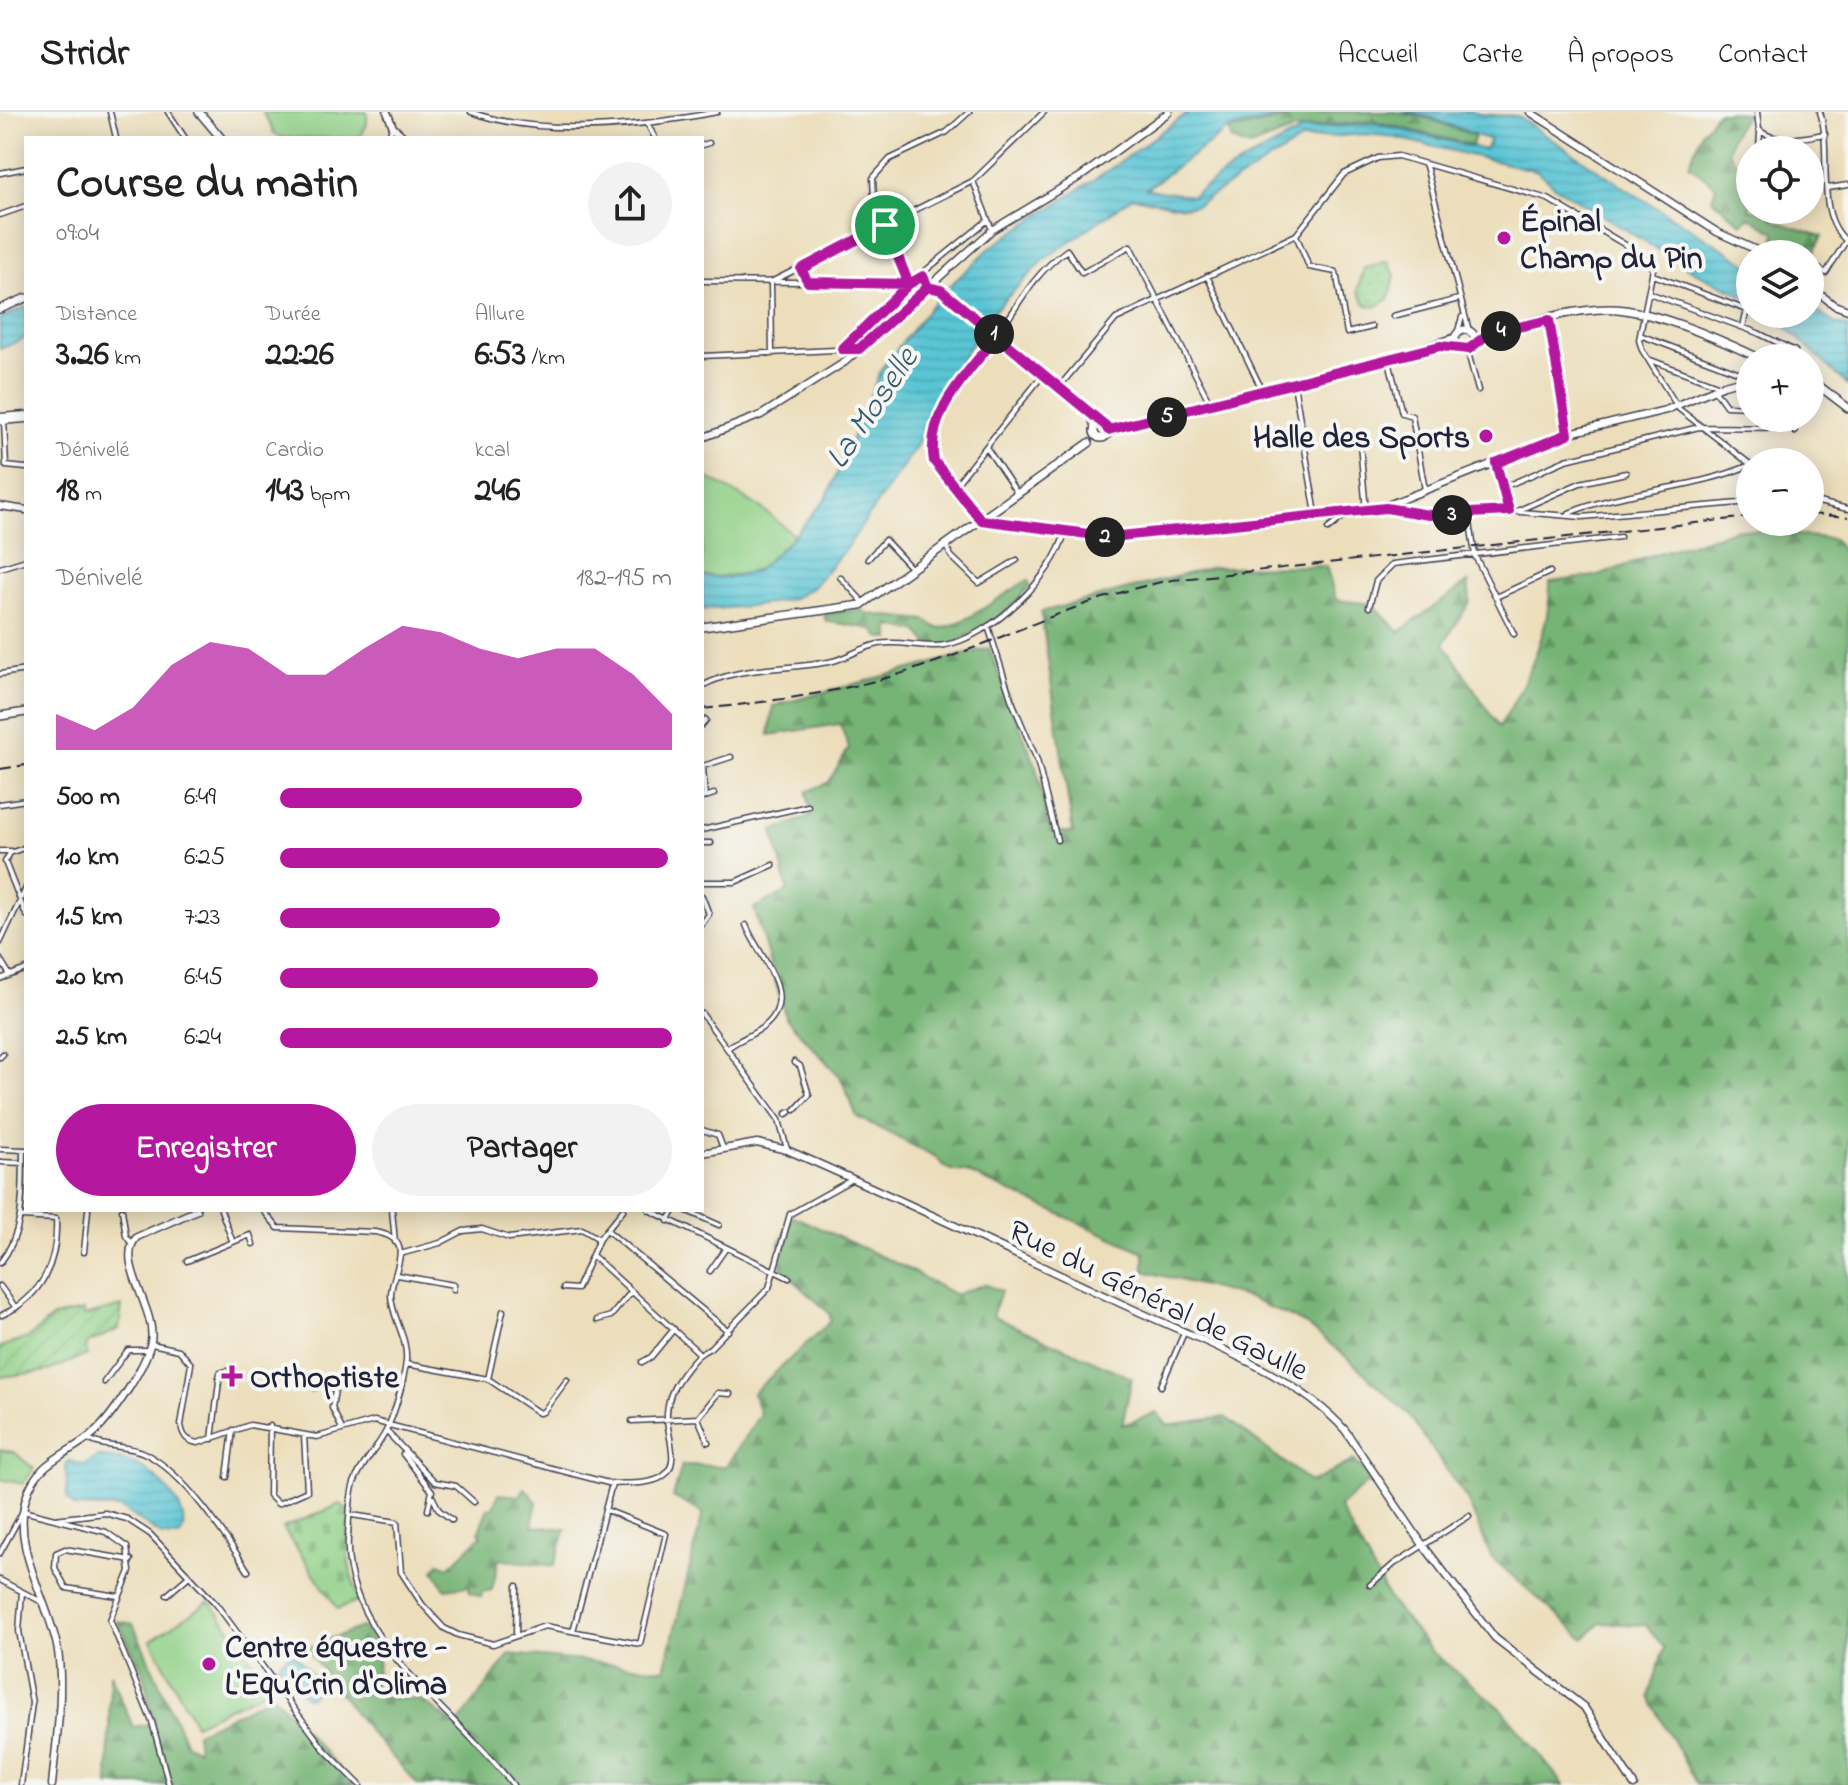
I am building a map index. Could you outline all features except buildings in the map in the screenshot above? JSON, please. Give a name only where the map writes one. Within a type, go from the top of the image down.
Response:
[{"type":"main road","points":[[199,112],[219,136]]},
{"type":"main road","points":[[0,309],[24,299]]},
{"type":"main road","points":[[704,627],[864,603],[1089,443],[1100,430],[1388,360],[1440,346],[1456,336],[1488,334],[1609,309],[1644,315],[1736,349]]},
{"type":"main road","points":[[1456,336],[1463,348]]},
{"type":"main road","points":[[1463,348],[1472,336]]},
{"type":"main road","points":[[1440,346],[1463,348]]},
{"type":"main road","points":[[1824,390],[1848,408]]},
{"type":"main road","points":[[0,716],[24,712]]},
{"type":"street","points":[[110,112],[116,136]]},
{"type":"street","points":[[168,112],[184,136]]},
{"type":"street","points":[[387,112],[393,127],[403,136]]},
{"type":"street","points":[[471,112],[493,120],[526,124],[647,123],[717,112]]},
{"type":"street","points":[[916,297],[871,190],[880,168],[947,132],[969,112]]},
{"type":"street","points":[[771,282],[973,181],[1044,112]]},
{"type":"street","points":[[706,437],[761,415],[837,368],[992,230],[1083,175],[1169,112]]},
{"type":"street","points":[[1530,112],[1717,232],[1736,241]]},
{"type":"street","points":[[1757,112],[1760,136]]},
{"type":"street","points":[[1820,112],[1825,134],[1831,221],[1847,242],[1824,272]]},
{"type":"street","points":[[647,123],[654,136]]},
{"type":"street","points":[[388,136],[393,127]]},
{"type":"street","points":[[1760,132],[1774,136]]},
{"type":"street","points":[[1809,136],[1825,134]]},
{"type":"street","points":[[704,144],[709,143]]},
{"type":"street","points":[[1059,387],[1112,322],[1296,235],[1332,185],[1352,169],[1386,156],[1426,163],[1548,199],[1639,253],[1653,269],[1640,346],[1677,406],[1699,427],[1736,454]]},
{"type":"street","points":[[1426,163],[1463,315],[1472,336]]},
{"type":"street","points":[[0,173],[24,168]]},
{"type":"street","points":[[973,181],[992,230]]},
{"type":"street","points":[[1828,188],[1848,185]]},
{"type":"street","points":[[0,215],[24,207]]},
{"type":"street","points":[[842,349],[909,284],[923,276],[988,220]]},
{"type":"street","points":[[1296,235],[1309,267],[1336,272],[1334,279],[1347,333],[1372,327]]},
{"type":"street","points":[[1211,405],[1130,246],[1082,273],[1067,250],[1030,283],[996,336],[965,373],[939,417],[932,458],[981,520],[1099,537],[1158,535],[1386,508],[1568,434],[1677,406],[1717,387],[1736,382]]},
{"type":"street","points":[[801,269],[808,282]]},
{"type":"street","points":[[1653,275],[1736,306]]},
{"type":"street","points":[[923,276],[928,287]]},
{"type":"street","points":[[1207,276],[1263,392]]},
{"type":"street","points":[[704,281],[909,284],[941,290],[1090,414],[1100,430]]},
{"type":"street","points":[[771,282],[772,354]]},
{"type":"street","points":[[1649,293],[1736,324]]},
{"type":"street","points":[[1824,297],[1848,310]]},
{"type":"street","points":[[1393,316],[1459,299]]},
{"type":"street","points":[[1456,336],[1463,315]]},
{"type":"street","points":[[1549,320],[1568,434]]},
{"type":"street","points":[[1745,328],[1781,344]]},
{"type":"street","points":[[857,334],[861,348]]},
{"type":"street","points":[[1640,335],[1736,371]]},
{"type":"street","points":[[704,356],[835,352],[861,348]]},
{"type":"street","points":[[1463,348],[1478,390]]},
{"type":"street","points":[[1647,359],[1717,387],[1726,406],[1736,406]]},
{"type":"street","points":[[1388,360],[1402,413],[1412,416],[1426,492]]},
{"type":"street","points":[[954,487],[1043,375]]},
{"type":"street","points":[[1294,384],[1316,514]]},
{"type":"street","points":[[24,417],[2,419],[6,466],[24,468]]},
{"type":"street","points":[[1504,487],[1566,460],[1699,427],[1736,427]]},
{"type":"street","points":[[1360,444],[1366,511]]},
{"type":"street","points":[[986,447],[1017,493]]},
{"type":"street","points":[[1496,463],[1509,511]]},
{"type":"street","points":[[1567,514],[1590,504],[1650,492],[1736,468]]},
{"type":"street","points":[[1515,512],[1570,487],[1626,473]]},
{"type":"street","points":[[1386,508],[1399,513],[1469,515],[1509,511],[1618,515],[1736,503]]},
{"type":"street","points":[[1824,505],[1848,509]]},
{"type":"street","points":[[0,506],[24,510]]},
{"type":"street","points":[[1328,529],[1348,512]]},
{"type":"street","points":[[1469,515],[1475,556],[1514,634]]},
{"type":"street","points":[[704,685],[752,670],[834,661],[878,644],[947,645],[988,626],[1024,597],[1060,546],[1065,532]]},
{"type":"street","points":[[1369,607],[1376,581],[1393,564],[1620,537]]},
{"type":"street","points":[[868,559],[885,540],[912,569]]},
{"type":"street","points":[[946,546],[951,556],[979,583],[1017,560]]},
{"type":"street","points":[[0,568],[24,561]]},
{"type":"street","points":[[1496,597],[1550,572]]},
{"type":"street","points":[[840,577],[864,603]]},
{"type":"street","points":[[988,626],[1011,699],[1037,760],[1057,840]]},
{"type":"street","points":[[0,674],[24,670]]},
{"type":"street","points":[[704,766],[731,757]]},
{"type":"street","points":[[704,798],[714,794]]},
{"type":"street","points":[[0,804],[24,802]]},
{"type":"street","points":[[704,830],[808,806]]},
{"type":"street","points":[[704,843],[711,843]]},
{"type":"street","points":[[24,847],[13,852],[5,862],[24,910]]},
{"type":"street","points":[[0,851],[13,852]]},
{"type":"street","points":[[704,882],[735,882],[773,865]]},
{"type":"street","points":[[0,943],[24,894]]},
{"type":"street","points":[[704,901],[709,914],[704,921]]},
{"type":"street","points":[[728,1048],[770,1022],[780,993],[746,925]]},
{"type":"street","points":[[0,959],[10,975]]},
{"type":"street","points":[[0,979],[24,970]]},
{"type":"street","points":[[704,1017],[786,1114],[787,1150]]},
{"type":"street","points":[[786,1114],[809,1095],[800,1066],[794,1062]]},
{"type":"street","points":[[704,1131],[718,1135],[723,1148]]},
{"type":"street","name":"Rue du Général de Gaulle","points":[[704,1153],[757,1143],[787,1150],[1184,1333],[1266,1373],[1330,1414],[1423,1545],[1495,1638],[1584,1707],[1634,1785]]},
{"type":"street","points":[[0,1149],[24,1150],[21,1217],[12,1248],[0,1263]]},
{"type":"street","points":[[0,1162],[23,1163]]},
{"type":"street","points":[[104,1382],[128,1350],[150,1347],[186,1354],[191,1375],[183,1434],[198,1443],[250,1425],[270,1426],[317,1437],[374,1421],[612,1484],[646,1482],[661,1477],[673,1460],[666,1421],[670,1394],[699,1353],[728,1331],[769,1288],[790,1214],[853,1178]]},
{"type":"street","points":[[84,1252],[88,1212]]},
{"type":"street","points":[[122,1212],[126,1236],[132,1244]]},
{"type":"street","points":[[52,1785],[59,1663],[23,1534],[23,1511],[28,1491],[40,1469],[58,1454],[87,1438],[112,1412],[150,1347],[149,1317],[131,1263],[132,1244],[137,1237],[193,1212]]},
{"type":"street","points":[[222,1212],[232,1240]]},
{"type":"street","points":[[265,1212],[278,1228],[375,1232],[395,1242]]},
{"type":"street","points":[[392,1212],[395,1242],[400,1254],[391,1297],[406,1347],[406,1364],[386,1431],[353,1485],[348,1537],[350,1568],[358,1593],[386,1648],[486,1750],[513,1785]]},
{"type":"street","points":[[563,1288],[577,1289],[599,1239],[622,1212]]},
{"type":"street","points":[[652,1212],[789,1278]]},
{"type":"street","points":[[668,1221],[674,1212]]},
{"type":"street","points":[[690,1212],[719,1225]]},
{"type":"street","points":[[2,1315],[16,1308],[41,1284],[55,1252],[56,1219],[21,1217]]},
{"type":"street","points":[[400,1254],[440,1243],[463,1231],[482,1229],[509,1238],[582,1229],[599,1239]]},
{"type":"street","points":[[608,1231],[728,1331]]},
{"type":"street","points":[[187,1261],[250,1235],[253,1244]]},
{"type":"street","points":[[710,1271],[726,1248]]},
{"type":"street","points":[[592,1255],[699,1353]]},
{"type":"street","points":[[397,1275],[454,1285],[453,1290]]},
{"type":"street","points":[[0,1286],[16,1308]]},
{"type":"street","points":[[597,1320],[611,1316],[631,1292]]},
{"type":"street","points":[[488,1379],[503,1311]]},
{"type":"street","points":[[642,1362],[651,1357],[674,1329]]},
{"type":"street","points":[[1161,1386],[1184,1333]]},
{"type":"street","points":[[406,1364],[488,1379],[539,1413],[543,1412],[567,1380]]},
{"type":"street","points":[[212,1439],[219,1378]]},
{"type":"street","points":[[315,1388],[315,1379],[335,1390],[332,1408],[342,1429]]},
{"type":"street","points":[[632,1421],[698,1418],[718,1393],[730,1394]]},
{"type":"street","points":[[698,1418],[708,1442]]},
{"type":"street","points":[[270,1426],[269,1495],[278,1504],[307,1491],[304,1435]]},
{"type":"street","points":[[227,1477],[233,1430]]},
{"type":"street","points":[[386,1431],[439,1510],[452,1520]]},
{"type":"street","points":[[87,1438],[135,1448],[151,1456],[206,1512],[248,1571]]},
{"type":"street","points":[[400,1448],[435,1482],[456,1486],[474,1502]]},
{"type":"street","points":[[573,1631],[612,1484]]},
{"type":"street","points":[[428,1510],[433,1498]]},
{"type":"street","points":[[352,1515],[397,1522],[397,1561],[401,1572],[422,1604],[444,1628],[475,1641],[493,1644],[545,1626],[640,1644],[666,1534],[606,1510]]},
{"type":"street","points":[[23,1511],[116,1537],[127,1547],[130,1571],[110,1620],[152,1722],[169,1785]]},
{"type":"street","points":[[0,1553],[23,1511]]},
{"type":"street","points":[[55,1519],[92,1513],[127,1519],[150,1534],[216,1604],[324,1749],[360,1785]]},
{"type":"street","points":[[1370,1585],[1423,1545],[1469,1516]]},
{"type":"street","points":[[118,1596],[66,1588],[55,1568],[56,1553],[65,1549],[131,1560]]},
{"type":"street","points":[[167,1595],[188,1577]]},
{"type":"street","points":[[0,1580],[44,1602]]},
{"type":"street","points":[[516,1635],[517,1586]]},
{"type":"street","points":[[25,1593],[40,1590]]},
{"type":"street","points":[[21,1785],[32,1703],[19,1631],[25,1593]]},
{"type":"green space","points":[[263,112],[367,112],[367,124],[361,136],[279,136],[274,133]]},
{"type":"green space","points":[[1312,112],[1395,112],[1427,118],[1475,136],[1472,145],[1373,121],[1296,129],[1250,147],[1232,140],[1229,131]]},
{"type":"green space","points":[[1717,112],[1747,113],[1731,138],[1728,151],[1736,163],[1736,219],[1712,199],[1716,186],[1689,165],[1702,131]]},
{"type":"green space","points":[[1762,224],[1784,224],[1822,236],[1820,240],[1774,240],[1775,232]]},
{"type":"green space","points":[[1388,261],[1395,276],[1389,299],[1375,307],[1365,304],[1358,290],[1364,268]]},
{"type":"green space","points":[[704,475],[760,507],[793,534],[787,547],[767,564],[742,574],[704,576]]},
{"type":"green space","points":[[1736,530],[1736,536],[1834,539],[1848,559],[1848,1785],[1697,1785],[1649,1697],[1664,1648],[1646,1625],[1600,1623],[1584,1639],[1491,1557],[1468,1501],[1408,1414],[1350,1360],[1304,1323],[1246,1297],[1144,1271],[1144,1252],[964,1171],[947,1168],[936,1157],[857,1117],[841,1078],[786,1018],[754,908],[788,891],[773,831],[811,816],[807,792],[829,782],[849,748],[840,724],[769,735],[773,706],[989,648],[1037,769],[1050,831],[1073,833],[1041,612],[1213,567],[1326,566],[1336,600],[1372,604],[1399,632],[1468,582],[1470,602],[1444,643],[1499,727],[1535,658],[1546,620],[1550,582],[1602,575],[1649,556]]},
{"type":"green space","points":[[1028,580],[1030,585],[1013,605],[990,623],[948,647],[927,642],[917,631],[890,626],[890,639],[879,637],[872,629],[826,621],[824,615],[861,609],[868,614],[926,620],[939,629],[972,615]]},
{"type":"green space","points":[[793,1216],[902,1266],[955,1295],[985,1284],[1001,1291],[992,1316],[1132,1378],[1122,1425],[1157,1413],[1167,1425],[1225,1417],[1311,1483],[1354,1460],[1371,1480],[1339,1507],[1391,1602],[1431,1651],[1502,1709],[1564,1785],[418,1785],[368,1730],[306,1648],[362,1627],[380,1650],[374,1687],[380,1697],[421,1700],[456,1726],[510,1654],[665,1669],[703,1513],[673,1497],[682,1465],[726,1466],[760,1414],[753,1393],[831,1321],[829,1313],[781,1268],[780,1243]]},
{"type":"green space","points":[[122,1306],[119,1329],[86,1344],[87,1355],[48,1371],[0,1377],[0,1347],[28,1338],[53,1317],[83,1311],[84,1316]]},
{"type":"green space","points":[[0,1450],[14,1452],[34,1469],[23,1484],[0,1479]]},
{"type":"green space","points":[[525,1488],[537,1502],[532,1526],[566,1529],[554,1566],[499,1559],[492,1590],[482,1592],[481,1597],[470,1592],[469,1586],[445,1589],[434,1570],[439,1563],[449,1567],[481,1536],[479,1531],[488,1508],[493,1507],[499,1494],[520,1496]]},
{"type":"green space","points":[[341,1504],[350,1512],[348,1557],[359,1600],[338,1609],[283,1528]]},
{"type":"green space","name":"Centre équestre - L'Equ'Crin d'Olima","points":[[210,1601],[271,1688],[195,1724],[151,1640]]},
{"type":"green space","points":[[117,1621],[133,1624],[186,1744],[198,1750],[196,1733],[273,1695],[354,1785],[108,1785],[110,1673],[133,1727],[154,1723],[142,1669]]},
{"type":"water","name":"La Moselle","points":[[1189,112],[1302,112],[1229,129],[1146,189],[1191,196],[1236,166],[1304,129],[1375,123],[1485,150],[1490,140],[1426,116],[1401,112],[1473,112],[1517,116],[1736,256],[1736,292],[1693,271],[1556,187],[1538,171],[1388,136],[1363,134],[1303,139],[1197,205],[1184,207],[1133,197],[1045,259],[978,327],[977,335],[929,412],[917,445],[848,546],[812,588],[792,599],[704,610],[704,576],[726,578],[755,572],[793,537],[827,497],[882,368],[938,297],[991,247],[1110,169]]},
{"type":"water","points":[[24,308],[24,339],[0,349],[0,318]]},
{"type":"water","points":[[1824,316],[1848,327],[1848,385],[1824,363],[1824,344],[1804,344],[1787,328],[1824,328]]},
{"type":"water","points":[[98,1457],[135,1464],[154,1476],[179,1506],[183,1528],[179,1537],[163,1536],[120,1508],[74,1507],[67,1498],[66,1465],[69,1461],[84,1465]]},
{"type":"water","points":[[292,1651],[322,1686],[310,1697],[306,1697],[277,1665]]},
{"type":"railway","points":[[1824,515],[1848,517]]},
{"type":"railway","points":[[704,709],[814,694],[897,675],[1108,596],[1172,580],[1736,519]]},
{"type":"railway","points":[[0,769],[24,765]]},
{"type":"place","name":"Épinal Champ du Pin","points":[[1504,238]]},
{"type":"place","name":"Halle des Sports","points":[[1486,436]]},
{"type":"place","name":"Orthoptiste","points":[[232,1376]]},
{"type":"place","name":"Centre équestre - L'Equ'Crin d'Olima","points":[[209,1664]]},
{"type":"route","points":[[885,225],[801,269],[808,282],[909,284],[923,276],[928,287],[939,289],[941,290],[1059,387],[1102,424],[1106,426],[1108,430],[1440,346],[1466,350],[1488,334],[1549,320],[1568,434],[1496,463],[1509,511],[1429,515],[1399,513],[1386,508],[1296,516],[1160,535],[1111,537],[981,520],[932,458],[939,417],[965,373],[997,336],[941,290],[928,287],[859,349],[842,349],[909,284],[908,274],[885,225]]}]
